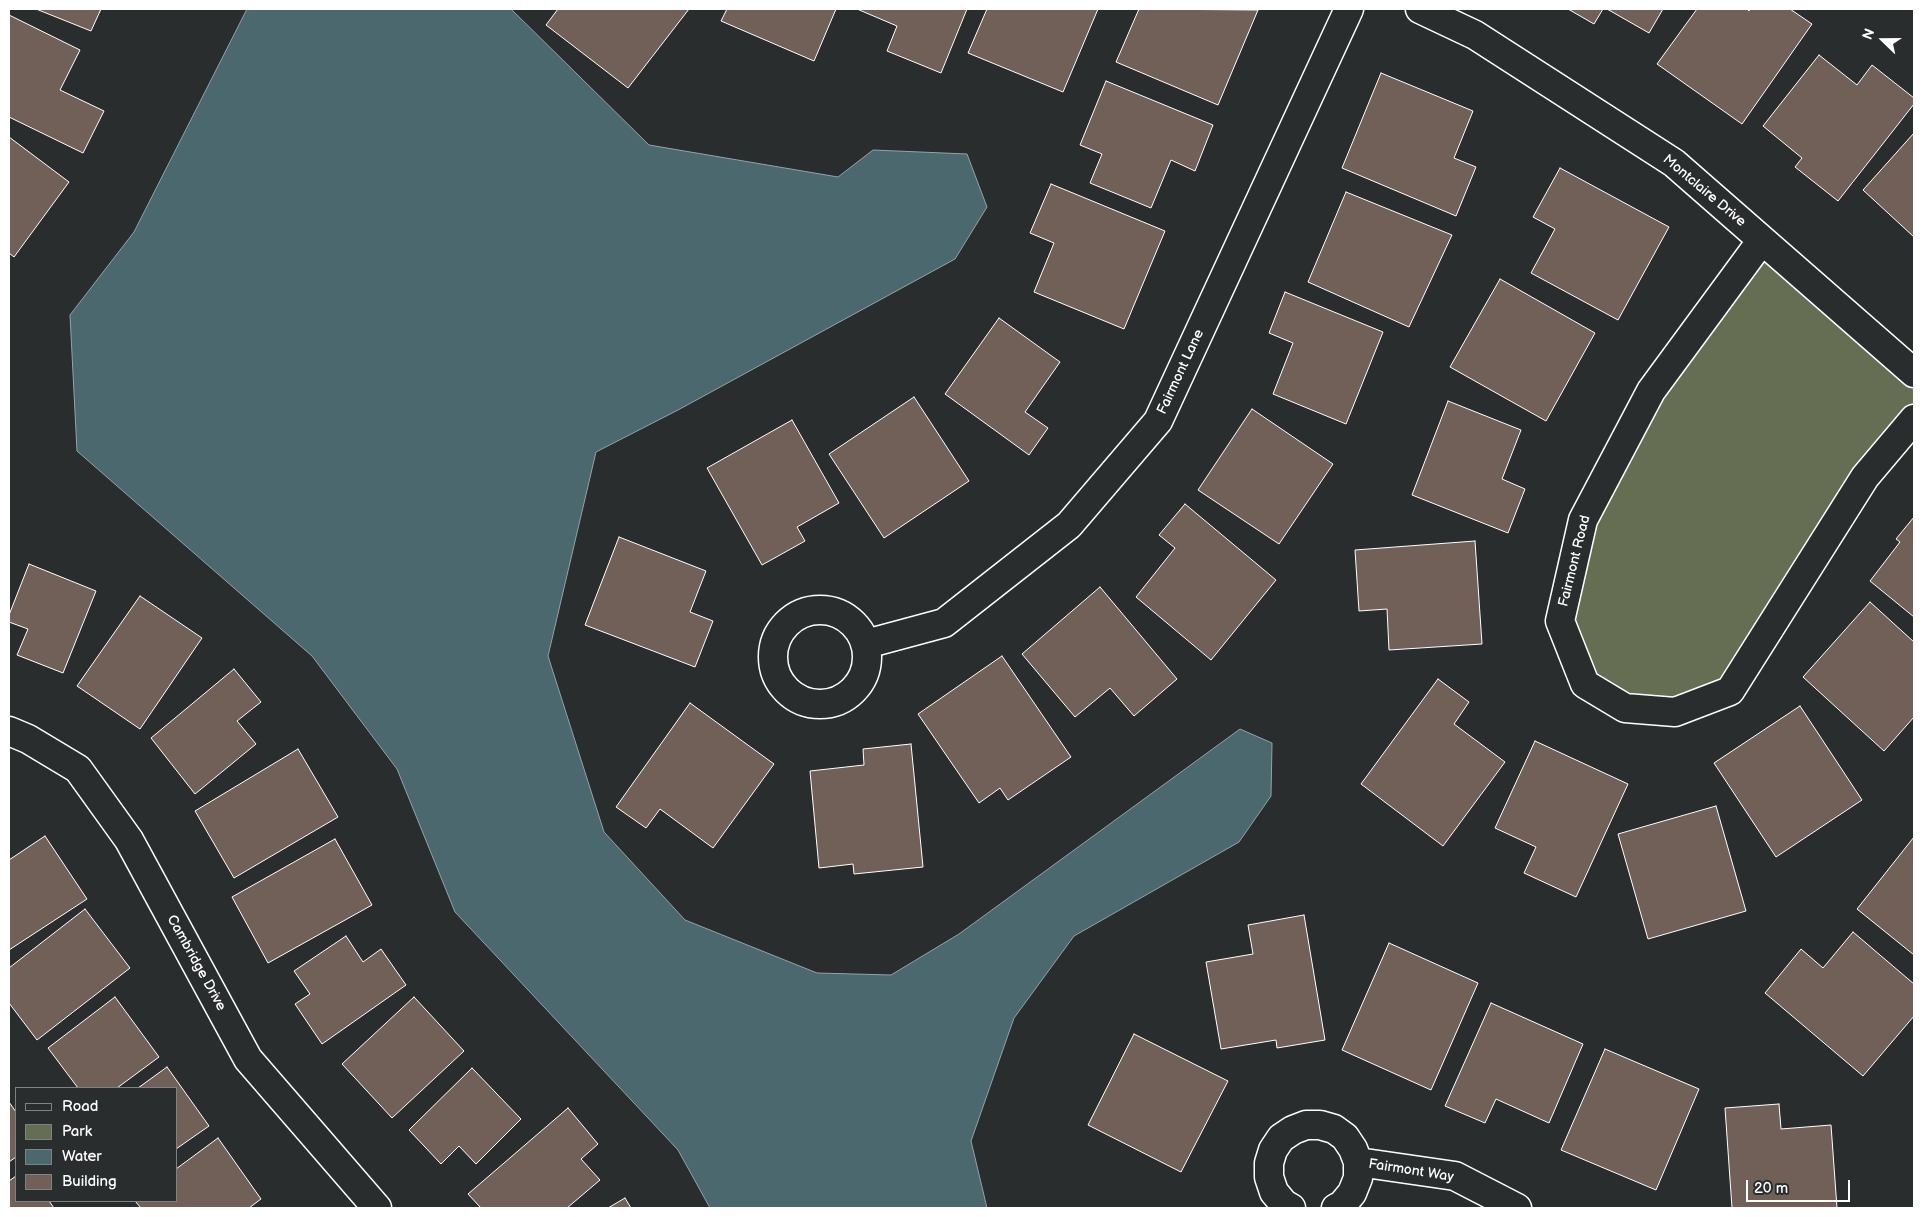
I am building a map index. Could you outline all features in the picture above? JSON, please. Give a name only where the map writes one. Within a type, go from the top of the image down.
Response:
[{"type":"street","name":"Fairmont Lane","points":[[866,644],[944,623],[1069,525],[1158,421],[1349,9]]},
{"type":"street","name":"Montclaire Drive","points":[[1420,9],[1475,35],[1674,163],[1914,373]]},
{"type":"street","name":"Fairmont Road","points":[[1762,240],[1651,391],[1583,520],[1560,621],[1585,684],[1625,708],[1675,712],[1730,691],[1865,477],[1914,418]]},
{"type":"street","name":"Cambridge Drive","points":[[9,731],[28,739],[78,769],[129,840],[248,1059],[377,1208]]},
{"type":"street","name":"Fairmont Way","points":[[1291,1208],[1284,1204],[1274,1192],[1269,1177],[1269,1163],[1273,1150],[1281,1138],[1293,1130],[1306,1125],[1320,1125],[1334,1130],[1345,1137],[1353,1149],[1358,1162],[1358,1178],[1352,1192],[1342,1205],[1336,1208]]},
{"type":"street","name":"Fairmont Way","points":[[1358,1162],[1455,1176],[1517,1208]]},
{"type":"green space","points":[[1762,240],[1914,373],[1914,419],[1730,691],[1675,712],[1585,684],[1560,621],[1583,520]]},
{"type":"water","points":[[247,9],[511,9],[649,145],[838,177],[873,150],[967,154],[987,207],[955,259],[678,410],[596,452],[548,656],[604,832],[685,920],[817,973],[891,975],[959,934],[1240,729],[1272,743],[1271,796],[1239,842],[1074,936],[1014,1018],[971,1141],[987,1208],[710,1208],[678,1150],[455,912],[397,769],[312,656],[77,451],[70,315],[134,232]]},
{"type":"building","points":[[36,9],[101,9],[91,31]]},
{"type":"building","points":[[558,9],[689,9],[628,88],[546,25]]},
{"type":"building","points":[[727,9],[836,9],[814,61],[721,21]]},
{"type":"building","points":[[857,9],[967,9],[941,73],[887,51],[897,26]]},
{"type":"building","points":[[987,9],[1098,9],[1063,92],[968,53]]},
{"type":"building","points":[[1139,9],[1258,10],[1218,105],[1116,62]]},
{"type":"building","points":[[1568,9],[1603,9],[1594,24]]},
{"type":"building","points":[[1607,9],[1663,9],[1649,33]]},
{"type":"building","points":[[1697,9],[1747,9],[1749,11],[1750,9],[1790,9],[1812,24],[1742,124],[1657,64]]},
{"type":"building","points":[[9,15],[80,50],[60,90],[104,111],[83,153],[9,117]]},
{"type":"building","points":[[1819,55],[1857,85],[1872,65],[1914,98],[1914,104],[1838,201],[1795,167],[1802,158],[1763,126]]},
{"type":"building","points":[[1381,73],[1473,111],[1454,158],[1476,167],[1456,216],[1342,168]]},
{"type":"building","points":[[1106,81],[1213,125],[1195,171],[1171,160],[1151,208],[1090,183],[1102,154],[1080,145]]},
{"type":"building","points":[[1914,133],[1914,237],[1863,190]]},
{"type":"building","points":[[9,137],[69,182],[14,257],[9,253]]},
{"type":"building","points":[[1560,168],[1669,227],[1618,320],[1531,273],[1555,229],[1533,217]]},
{"type":"building","points":[[1051,184],[1165,231],[1124,329],[1034,292],[1054,243],[1030,233]]},
{"type":"building","points":[[1346,192],[1452,235],[1409,327],[1308,282]]},
{"type":"building","points":[[1500,279],[1595,333],[1546,421],[1450,367]]},
{"type":"building","points":[[1285,292],[1383,332],[1346,424],[1273,394],[1293,343],[1269,333]]},
{"type":"building","points":[[999,318],[1060,362],[1025,412],[1048,428],[1029,455],[945,394]]},
{"type":"building","points":[[914,397],[969,481],[884,538],[829,454]]},
{"type":"building","points":[[1448,401],[1521,430],[1502,479],[1525,489],[1508,533],[1412,495]]},
{"type":"building","points":[[1252,409],[1333,464],[1279,544],[1198,490]]},
{"type":"building","points":[[792,420],[839,503],[797,527],[805,541],[762,565],[707,468]]},
{"type":"building","points":[[1185,504],[1276,580],[1211,660],[1136,597],[1175,548],[1159,535]]},
{"type":"building","points":[[1914,517],[1914,617],[1870,581],[1900,542],[1896,539]]},
{"type":"building","points":[[619,537],[706,571],[690,612],[713,621],[695,667],[585,625]]},
{"type":"building","points":[[1475,541],[1482,644],[1389,650],[1387,609],[1359,611],[1355,550]]},
{"type":"building","points":[[29,564],[96,591],[63,673],[17,655],[28,629],[9,622],[9,615]]},
{"type":"building","points":[[1100,587],[1177,679],[1134,716],[1110,688],[1075,717],[1022,654]]},
{"type":"building","points":[[140,596],[202,638],[140,729],[77,686]]},
{"type":"building","points":[[1870,602],[1914,642],[1914,717],[1884,751],[1803,677]]},
{"type":"building","points":[[1002,656],[1071,757],[1008,800],[1000,788],[979,803],[918,714]]},
{"type":"building","points":[[234,669],[261,702],[237,721],[256,744],[195,794],[151,738]]},
{"type":"building","points":[[1438,679],[1469,702],[1454,724],[1505,762],[1443,846],[1361,784]]},
{"type":"building","points":[[690,703],[774,764],[713,848],[660,809],[646,828],[616,807]]},
{"type":"building","points":[[1800,706],[1862,800],[1776,857],[1714,763]]},
{"type":"building","points":[[1535,741],[1628,784],[1576,897],[1524,873],[1536,847],[1495,828]]},
{"type":"building","points":[[911,744],[923,867],[854,874],[853,864],[819,868],[810,771],[864,765],[863,749]]},
{"type":"building","points":[[298,749],[338,817],[234,878],[195,811]]},
{"type":"building","points":[[1716,806],[1746,911],[1648,939],[1618,834]]},
{"type":"building","points":[[45,836],[87,899],[9,950],[9,860]]},
{"type":"building","points":[[1914,837],[1914,955],[1857,909]]},
{"type":"building","points":[[335,839],[372,905],[268,963],[232,897]]},
{"type":"building","points":[[85,909],[130,968],[37,1040],[9,1003],[9,968]]},
{"type":"building","points":[[1304,915],[1325,1040],[1277,1048],[1276,1040],[1221,1049],[1206,962],[1253,954],[1248,925]]},
{"type":"building","points":[[1853,932],[1914,984],[1914,1016],[1863,1076],[1765,993],[1801,949],[1823,968]]},
{"type":"building","points":[[346,936],[363,962],[381,949],[406,985],[322,1044],[295,1004],[310,994],[294,971]]},
{"type":"building","points":[[1389,943],[1478,983],[1431,1090],[1342,1050]]},
{"type":"building","points":[[115,997],[159,1057],[118,1087],[77,1087],[48,1048]]},
{"type":"building","points":[[414,997],[464,1051],[392,1118],[342,1064]]},
{"type":"building","points":[[1491,1003],[1583,1044],[1549,1123],[1496,1099],[1485,1123],[1445,1106]]},
{"type":"building","points":[[1134,1034],[1228,1081],[1181,1172],[1088,1125]]},
{"type":"building","points":[[1605,1049],[1699,1089],[1656,1190],[1561,1150]]},
{"type":"building","points":[[167,1067],[209,1126],[178,1148],[178,1087],[139,1087]]},
{"type":"building","points":[[472,1068],[521,1119],[476,1164],[459,1146],[441,1164],[409,1130]]},
{"type":"building","points":[[9,1102],[15,1111],[15,1158],[9,1162]]},
{"type":"building","points":[[1779,1104],[1781,1129],[1831,1125],[1837,1208],[1732,1208],[1725,1108]]},
{"type":"building","points":[[568,1108],[598,1144],[581,1159],[600,1180],[567,1208],[481,1208],[468,1194]]},
{"type":"building","points":[[218,1138],[261,1199],[249,1208],[141,1208],[136,1202],[178,1202],[178,1168]]},
{"type":"building","points":[[15,1177],[15,1202],[50,1202],[54,1208],[9,1208],[9,1181]]},
{"type":"building","points":[[625,1198],[631,1208],[608,1208]]}]
